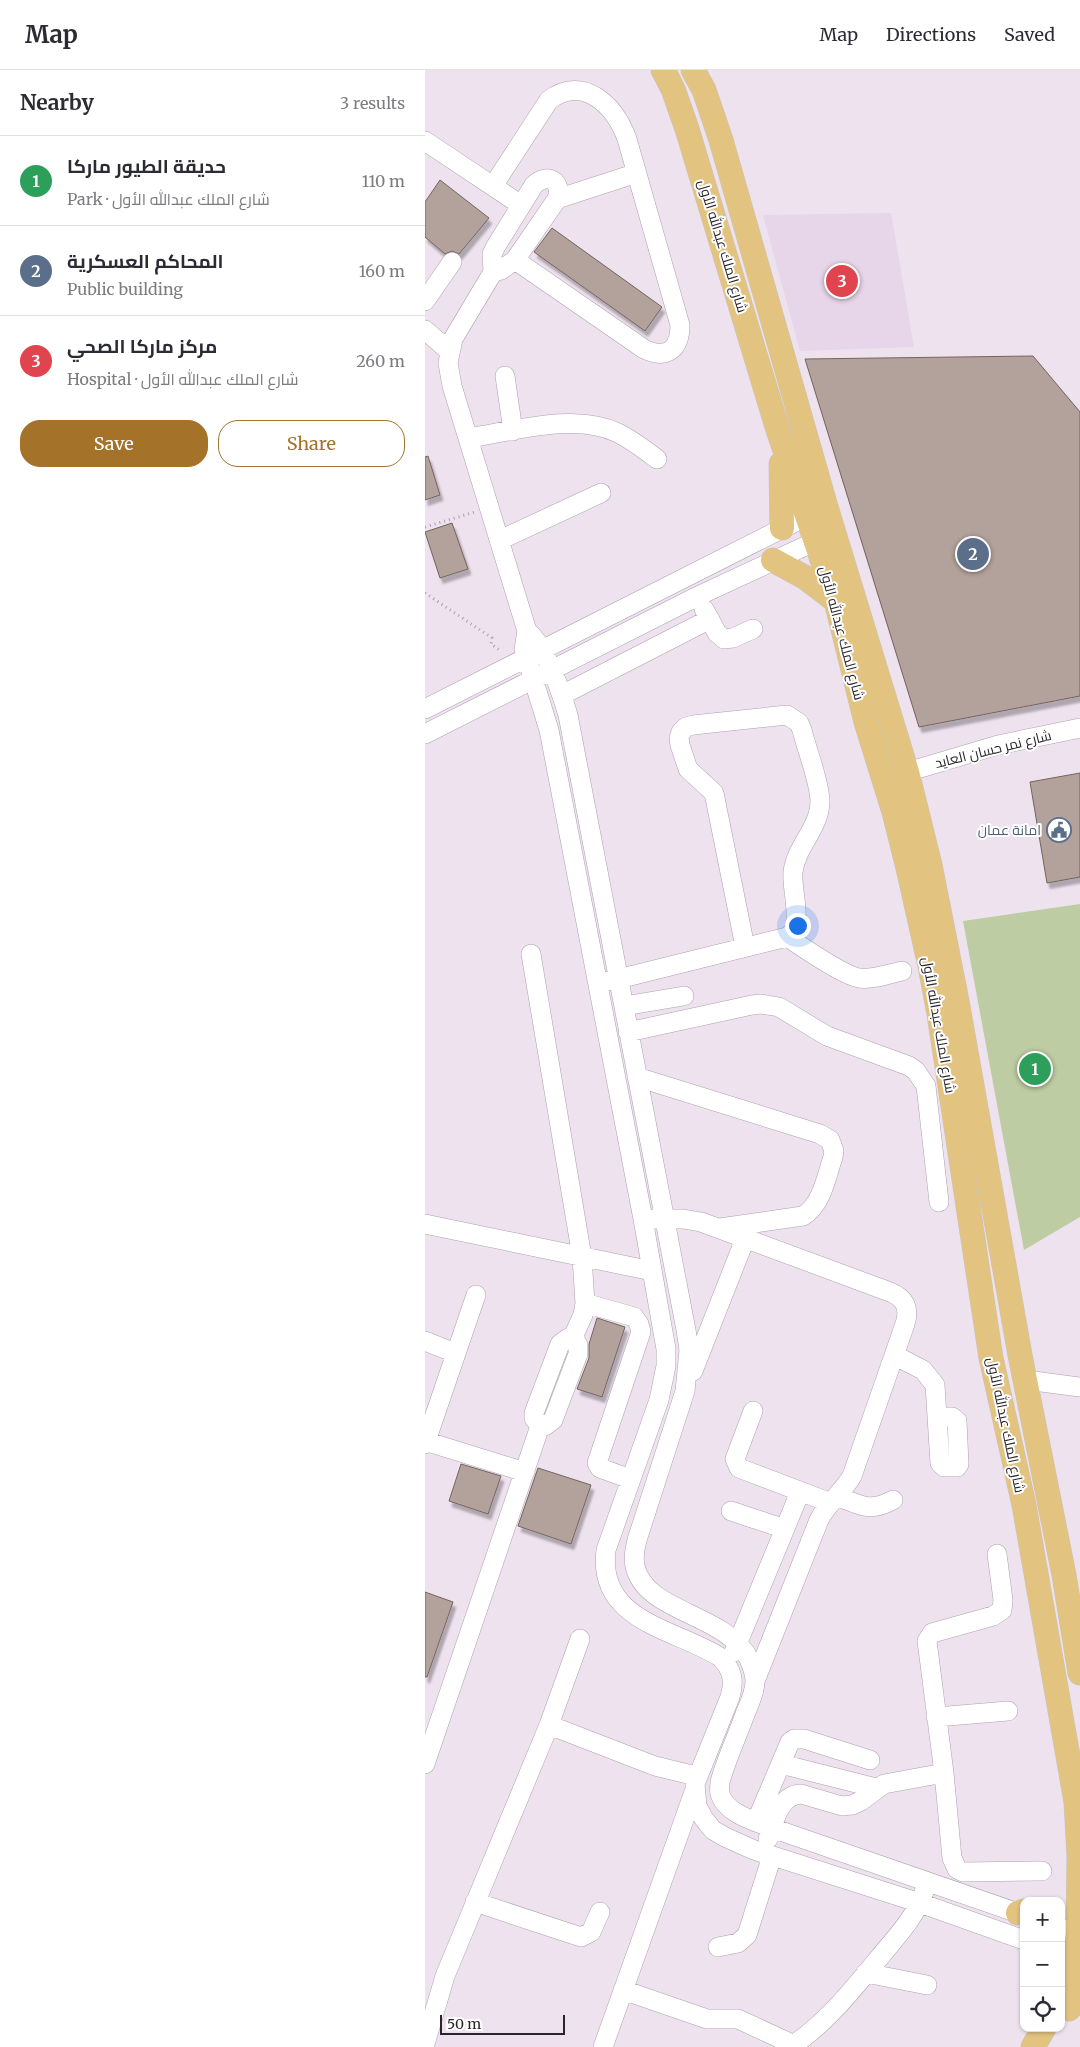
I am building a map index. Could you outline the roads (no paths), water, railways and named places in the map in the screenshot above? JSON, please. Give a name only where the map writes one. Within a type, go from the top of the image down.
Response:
[{"type":"main road","name":"شارع الملك عبدالله الأول","points":[[663,70],[673,89],[687,129],[778,430],[817,512]]},
{"type":"main road","name":"شارع الملك عبدالله الأول","points":[[693,70],[704,90],[719,132],[817,512],[907,772],[930,865],[1064,1575],[1080,1673]]},
{"type":"main road","points":[[778,430],[783,497],[782,528]]},
{"type":"main road","name":"شارع الملك عبدالله الأول","points":[[825,537],[836,601],[866,722],[894,812],[908,868],[939,1014],[991,1358],[1024,1505],[1071,1770],[1076,1802],[1070,1896],[1073,1933],[1066,1968],[1070,2009]]},
{"type":"main road","points":[[773,560],[807,578],[836,601]]},
{"type":"main road","points":[[1033,2047],[1042,2032]]},
{"type":"street","points":[[493,186],[549,100],[559,93],[569,90],[579,91],[597,98],[616,115],[627,138],[680,325],[680,335],[676,344],[669,352],[661,355],[644,349],[515,260]]},
{"type":"street","points":[[425,141],[521,205]]},
{"type":"street","points":[[557,199],[637,173]]},
{"type":"street","points":[[493,272],[501,270],[515,260],[557,199],[559,192],[557,185],[552,180],[545,178],[539,180],[534,185],[492,254],[493,272],[458,327],[449,351],[449,375],[527,631],[543,650],[562,695],[571,725],[628,1032],[666,1218],[688,1344],[688,1371],[685,1391]]},
{"type":"street","points":[[425,301],[452,262]]},
{"type":"street","points":[[425,330],[449,351]]},
{"type":"street","points":[[505,376],[513,431]]},
{"type":"street","points":[[469,438],[575,423],[597,426],[617,433],[657,459]]},
{"type":"street","points":[[500,540],[601,493]]},
{"type":"street","points":[[425,709],[817,512]]},
{"type":"street","points":[[425,734],[534,681],[698,596],[825,537]]},
{"type":"street","points":[[688,576],[717,633],[723,639],[733,638],[753,629]]},
{"type":"street","points":[[562,695],[710,619]]},
{"type":"street","points":[[527,631],[522,661],[534,681],[549,730],[596,983],[643,1219],[666,1349],[666,1366],[659,1400],[606,1550],[604,1566],[607,1582],[615,1597],[625,1609],[639,1618],[710,1650],[729,1665],[733,1675],[733,1686],[695,1784],[603,2047]]},
{"type":"street","points":[[596,983],[787,937],[791,935],[796,927],[793,881],[795,863],[814,825],[819,807],[818,788],[799,723],[787,715],[686,727],[681,732],[679,738],[685,763],[692,774],[711,789],[716,798],[745,947]]},
{"type":"street","name":"شارع نمر حسان العايد","points":[[907,772],[998,745],[1080,728]]},
{"type":"street","points":[[787,937],[851,976],[865,978],[902,971]]},
{"type":"street","points":[[425,1764],[540,1426],[534,1418],[536,1409],[560,1344],[568,1338],[573,1338],[583,1315],[585,1303],[582,1257],[531,954]]},
{"type":"street","points":[[623,1006],[684,996]]},
{"type":"street","points":[[628,1032],[752,1005],[770,1004],[787,1011],[816,1030],[838,1041],[909,1066],[922,1078],[928,1095],[939,1202]]},
{"type":"street","points":[[637,1077],[820,1134],[830,1140],[833,1145],[833,1157],[817,1204],[811,1211],[803,1216],[718,1228]]},
{"type":"street","points":[[643,1219],[666,1218],[701,1222],[718,1228],[898,1295],[903,1300],[907,1316],[852,1476],[819,1520],[755,1681],[752,1697],[720,1782],[720,1794],[737,1813],[764,1825],[1017,1911]]},
{"type":"street","points":[[425,1224],[652,1271]]},
{"type":"street","points":[[745,1238],[685,1391],[634,1553],[639,1577],[646,1588],[656,1596],[711,1624],[738,1642],[753,1666],[755,1681]]},
{"type":"street","points":[[476,1295],[425,1442],[525,1472]]},
{"type":"street","points":[[585,1303],[634,1317],[639,1324],[641,1332],[597,1463],[600,1468],[651,1496]]},
{"type":"street","points":[[425,1341],[455,1352]]},
{"type":"street","points":[[894,1355],[923,1370],[930,1376],[935,1385],[939,1417]]},
{"type":"street","points":[[1026,1380],[1080,1387]]},
{"type":"street","points":[[753,1411],[735,1459],[736,1464],[743,1470],[800,1492],[871,1508],[893,1500]]},
{"type":"street","points":[[729,1665],[800,1492]]},
{"type":"street","points":[[731,1512],[785,1529]]},
{"type":"street","points":[[997,1554],[1003,1600],[1002,1610],[993,1616],[936,1631],[929,1636],[927,1641],[944,1772],[952,1858],[957,1869],[963,1872],[1042,1871]]},
{"type":"street","points":[[425,2044],[445,1976],[549,1725],[580,1639]]},
{"type":"street","points":[[936,1716],[1008,1711]]},
{"type":"street","points":[[549,1725],[660,1768],[695,1784]]},
{"type":"street","points":[[718,1947],[738,1942],[747,1935],[767,1854],[764,1825],[781,1764],[790,1742],[799,1738],[870,1760]]},
{"type":"street","points":[[781,1764],[876,1788]]},
{"type":"street","points":[[764,1825],[784,1801],[795,1794],[842,1806],[852,1805],[861,1801],[876,1788],[894,1781],[944,1772]]},
{"type":"street","points":[[695,1784],[697,1806],[704,1819],[713,1830],[738,1844],[920,1903],[1020,1938]]},
{"type":"street","points":[[817,1870],[829,1869],[834,1864],[834,1856],[826,1847]]},
{"type":"street","points":[[877,1889],[870,1882],[869,1875],[873,1869],[883,1867]]},
{"type":"street","points":[[623,1990],[707,2020],[738,2019],[792,2046],[843,2002],[907,1924],[920,1903],[928,1882]]},
{"type":"street","points":[[475,1902],[581,1937],[591,1932],[600,1912]]},
{"type":"street","points":[[995,1929],[1017,1911]]},
{"type":"street","points":[[866,1973],[927,1985]]},
{"type":"place","name":"مركز ماركا الصحي","points":[[842,281]]},
{"type":"place","name":"المحاكم العسكرية","points":[[973,554]]},
{"type":"place","name":"امانة عمان","points":[[1059,830]]},
{"type":"place","name":"حديقة الطيور ماركا","points":[[1035,1069]]}]
